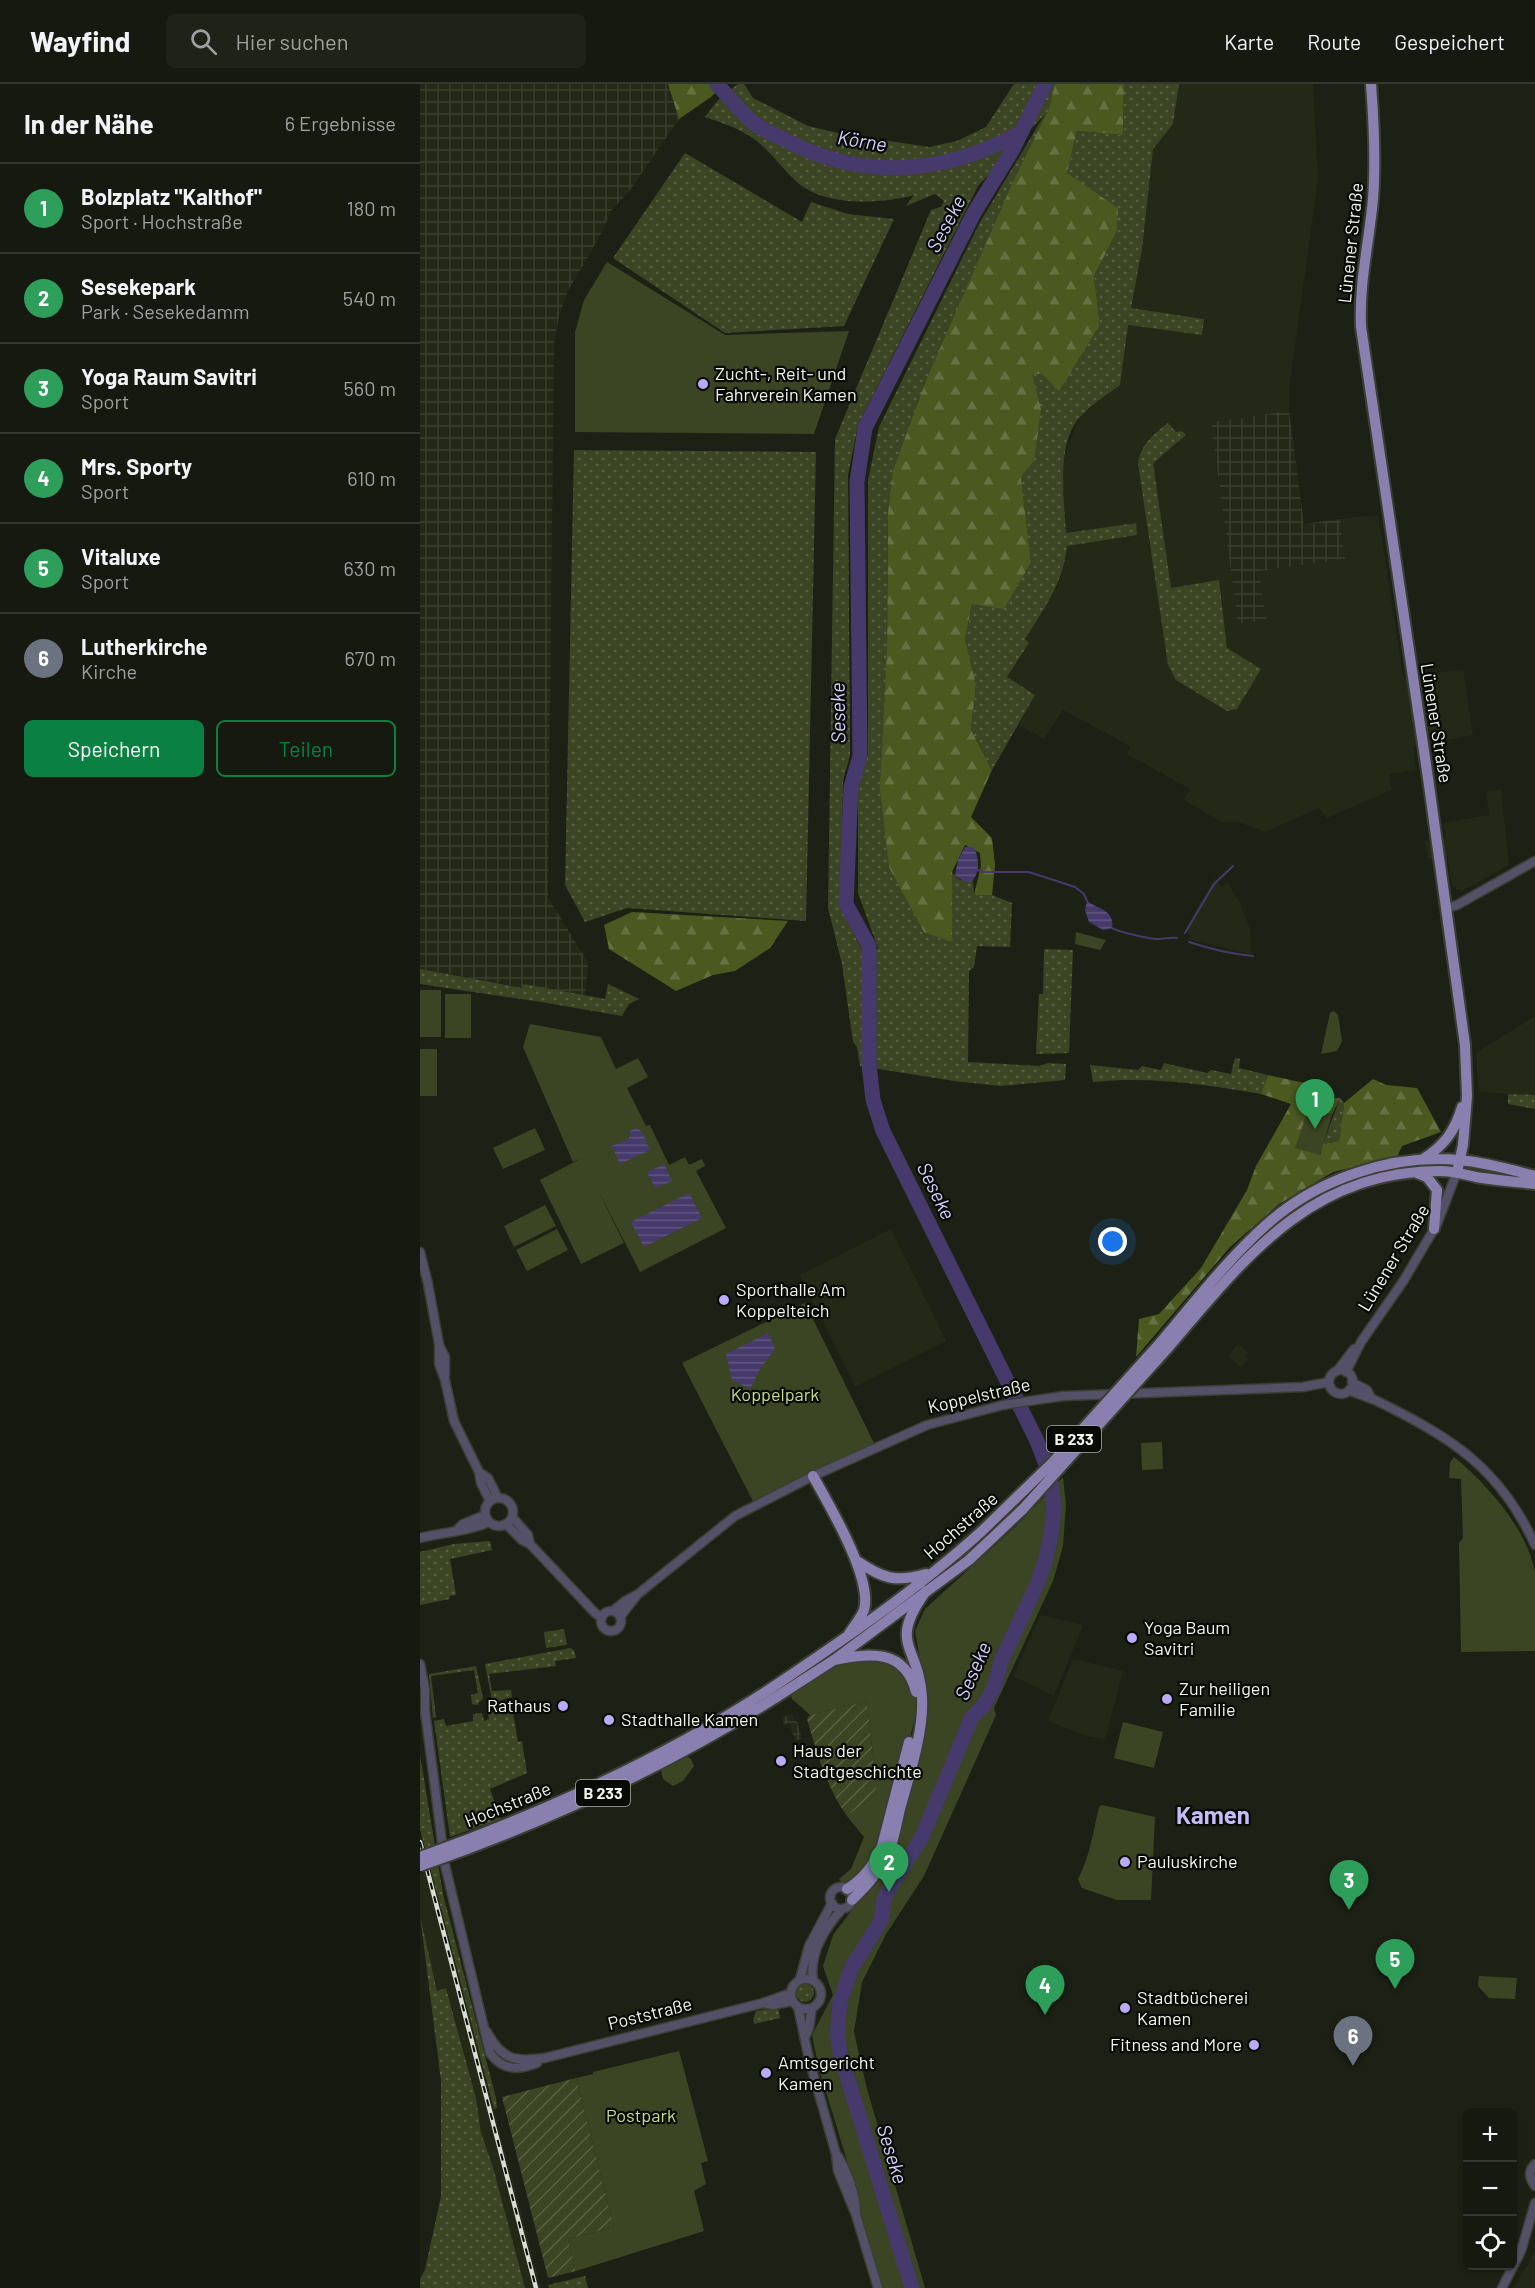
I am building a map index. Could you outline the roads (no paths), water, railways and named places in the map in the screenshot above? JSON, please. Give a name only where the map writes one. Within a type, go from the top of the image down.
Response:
[{"type":"main road","name":"Lünener Straße","points":[[1371,84],[1375,164],[1373,202],[1360,286],[1361,327],[1447,908],[1465,1045],[1467,1093],[1461,1160],[1457,1172]]},
{"type":"main road","points":[[1423,1160],[1448,1140],[1467,1093]]},
{"type":"main road","name":"Hochstraße","points":[[420,1857],[473,1838],[600,1784],[834,1660],[969,1560],[1053,1478],[1164,1346],[1224,1267],[1266,1225],[1290,1205],[1318,1189],[1379,1166],[1423,1160],[1461,1160]]},
{"type":"main road","name":"B 233","points":[[1461,1160],[1535,1176]]},
{"type":"main road","name":"Hochstraße","points":[[420,1866],[477,1847],[605,1792],[711,1737],[797,1678],[961,1550],[1053,1463],[1230,1275],[1275,1231],[1326,1197],[1352,1186],[1385,1177],[1416,1173],[1457,1172]]},
{"type":"main road","name":"B 233","points":[[1457,1172],[1476,1177],[1535,1184]]},
{"type":"main road","points":[[1416,1173],[1427,1177],[1437,1190],[1434,1228]]},
{"type":"main road","points":[[813,1476],[857,1561],[866,1596],[864,1611],[845,1640]]},
{"type":"main road","points":[[857,1561],[878,1575],[895,1579],[932,1573]]},
{"type":"main road","points":[[852,1900],[874,1876],[887,1854],[910,1770],[921,1720],[922,1699],[920,1680],[906,1634],[908,1621],[926,1591]]},
{"type":"main road","points":[[834,1660],[870,1654],[885,1656],[900,1663],[912,1679],[916,1690],[917,1710],[882,1845],[877,1858],[866,1874],[847,1889]]},
{"type":"street","points":[[1447,908],[1457,905],[1535,861]]},
{"type":"street","name":"Lünener Straße","points":[[1342,1371],[1404,1280],[1434,1228],[1457,1172]]},
{"type":"street","points":[[420,1252],[439,1344],[439,1364],[454,1421],[479,1472],[488,1478],[494,1500]]},
{"type":"street","points":[[1351,1386],[1350,1376],[1342,1371],[1331,1375],[1330,1385],[1338,1394],[1351,1386],[1367,1390],[1371,1398],[1440,1435],[1478,1462],[1500,1486],[1535,1545]]},
{"type":"street","name":"Koppelstraße","points":[[617,1614],[625,1601],[638,1594],[735,1516],[813,1476],[927,1425],[1008,1404],[1084,1394],[1330,1385]]},
{"type":"street","points":[[487,1519],[486,1507],[494,1500]]},
{"type":"street","points":[[494,1500],[510,1504],[509,1521],[522,1540],[530,1544],[602,1618],[603,1626],[610,1631],[619,1628],[621,1622],[617,1614],[608,1612],[602,1618]]},
{"type":"street","points":[[487,1519],[497,1526],[509,1521]]},
{"type":"street","points":[[420,1538],[457,1530],[469,1530],[487,1519]]},
{"type":"street","points":[[420,1664],[425,1689],[422,1698],[441,1842]]},
{"type":"street","name":"Poststraße","points":[[444,1865],[490,2053],[504,2065],[518,2069],[545,2058],[763,2003],[794,2000]]},
{"type":"street","points":[[805,2037],[812,2008],[821,1996],[820,1988],[813,1980],[813,1961],[817,1947],[832,1920],[852,1900],[851,1893],[841,1887],[835,1889],[831,1897],[832,1903],[842,1909]]},
{"type":"street","points":[[832,1903],[809,1946],[800,1979],[793,1985],[794,2000],[836,2154],[845,2170],[855,2198],[856,2215],[878,2288]]},
{"type":"street","points":[[800,1979],[813,1980]]},
{"type":"street","points":[[794,2000],[812,2008]]},
{"type":"street","points":[[1535,2164],[1530,2172],[1535,2186]]},
{"type":"street","points":[[1502,2288],[1521,2251],[1535,2203]]},
{"type":"waterway","name":"Körne","points":[[717,84],[759,127],[816,154],[875,167],[934,164],[992,147],[1020,133]]},
{"type":"waterway","name":"Seseke","points":[[912,2288],[841,2057],[837,2034],[840,2002],[851,1969],[881,1921],[884,1899],[922,1837],[972,1717],[985,1704],[994,1687],[1002,1659],[1036,1587],[1045,1562],[1054,1508],[1050,1475],[1037,1441],[883,1131],[873,1100],[869,1064],[869,946],[846,904],[851,787],[860,756],[857,482],[865,428],[974,213],[1013,149],[1045,84]]},
{"type":"waterway","points":[[1185,933],[1214,884],[1233,866]]},
{"type":"waterway","points":[[977,870],[1029,872],[1075,887],[1084,894],[1087,901]]},
{"type":"waterway","points":[[1112,928],[1149,938],[1177,938]]},
{"type":"waterway","points":[[1189,942],[1220,951],[1253,956]]},
{"type":"railway","points":[[420,1842],[536,2288]]},
{"type":"place","name":"Zucht-, Reit- und Fahrverein Kamen","points":[[703,384]]},
{"type":"place","name":"Bolzplatz \"Kalthof\"","points":[[1315,1129]]},
{"type":"place","name":"Sporthalle Am Koppelteich","points":[[724,1300]]},
{"type":"place","name":"Yoga Baum Savitri","points":[[1132,1638]]},
{"type":"place","name":"Zur heiligen Familie","points":[[1167,1699]]},
{"type":"place","name":"Rathaus","points":[[563,1706]]},
{"type":"place","name":"Stadthalle Kamen","points":[[609,1720]]},
{"type":"place","name":"Haus der Stadtgeschichte","points":[[781,1761]]},
{"type":"place","name":"Pauluskirche","points":[[1125,1862]]},
{"type":"place","name":"Sesekepark","points":[[889,1892]]},
{"type":"place","name":"Yoga Raum Savitri","points":[[1349,1910]]},
{"type":"place","name":"Vitaluxe","points":[[1395,1989]]},
{"type":"place","name":"Stadtbücherei Kamen","points":[[1125,2008]]},
{"type":"place","name":"Mrs. Sporty","points":[[1045,2015]]},
{"type":"place","name":"Fitness and More","points":[[1254,2045]]},
{"type":"place","name":"Lutherkirche","points":[[1353,2066]]},
{"type":"place","name":"Amtsgericht Kamen","points":[[766,2073]]},
{"type":"district","name":"Kamen","points":[[1213,1816]]},
{"type":"park label","name":"Koppelpark","points":[[775,1395]]},
{"type":"park label","name":"Postpark","points":[[641,2116]]}]
